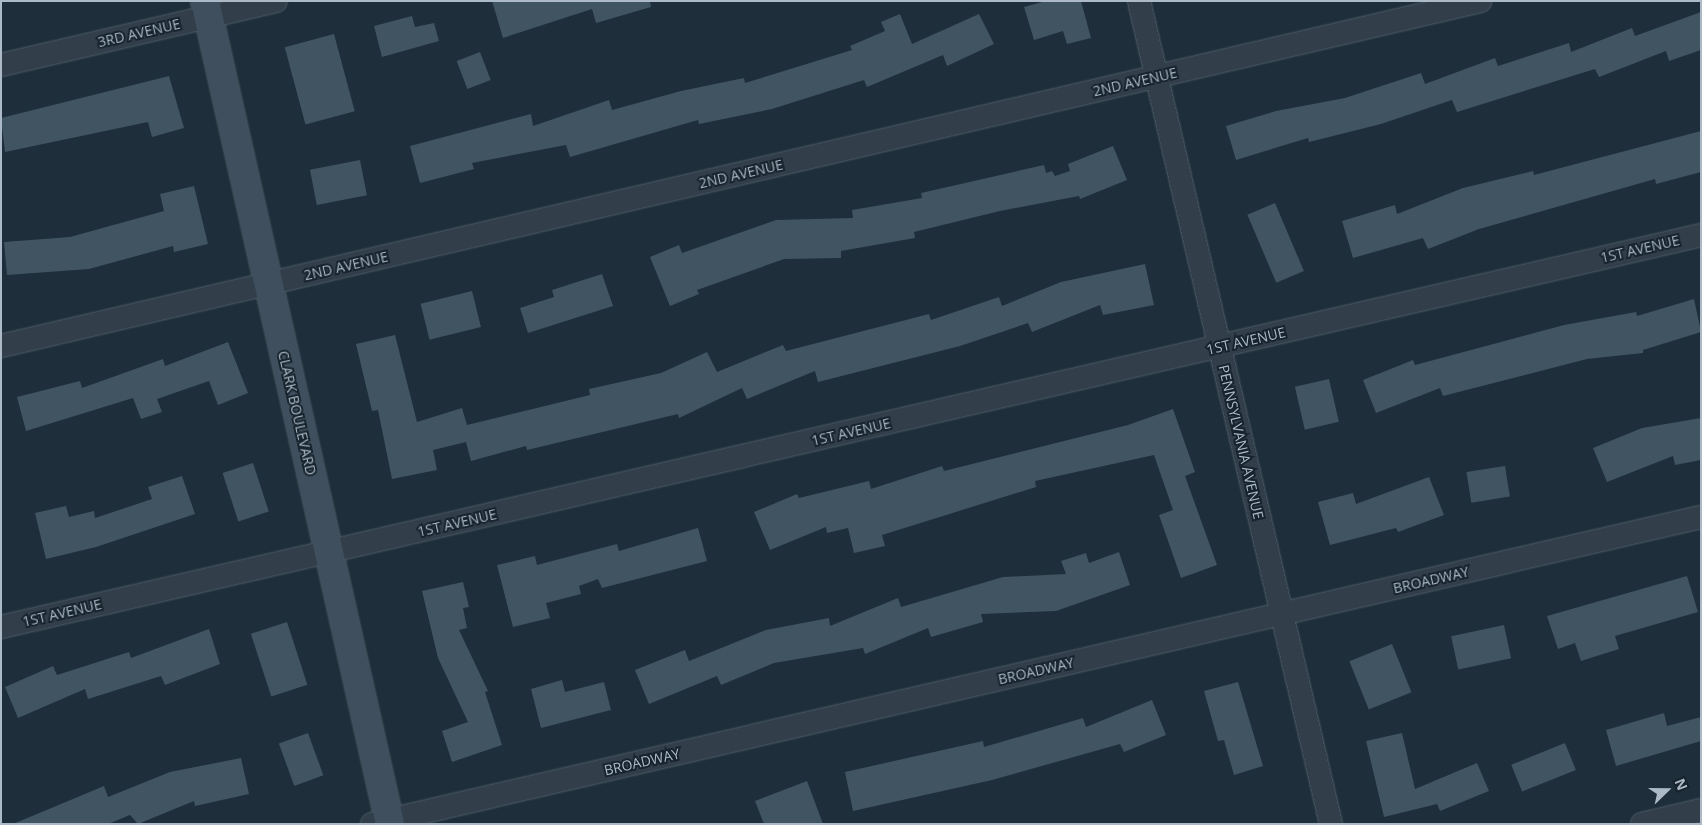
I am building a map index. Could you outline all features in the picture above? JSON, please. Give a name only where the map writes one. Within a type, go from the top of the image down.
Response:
[{"type":"street","name":"3RD AVENUE","points":[[1,64],[206,9],[276,1]]},
{"type":"street","name":"PENNSYLVANIA AVENUE","points":[[1139,1],[1331,824]]},
{"type":"street","name":"2ND AVENUE","points":[[1,346],[1480,1]]},
{"type":"street","name":"CLARK BOULEVARD","points":[[206,9],[329,552],[384,822]]},
{"type":"street","name":"1ST AVENUE","points":[[1,627],[1701,235]]},
{"type":"street","name":"BROADWAY","points":[[384,822],[1701,517]]},
{"type":"street","points":[[1642,824],[1701,810]]},
{"type":"building","points":[[492,1],[650,1],[651,7],[596,23],[592,9],[503,38]]},
{"type":"building","points":[[1046,1],[1081,1],[1091,38],[1067,44],[1063,31],[1034,40],[1024,7]]},
{"type":"building","points":[[1701,12],[1701,50],[1669,61],[1666,51],[1599,77],[1595,69],[1457,112],[1452,100],[1381,124],[1309,142],[1308,138],[1236,160],[1226,126],[1276,111],[1345,98],[1421,73],[1425,84],[1495,58],[1498,66],[1569,43],[1571,52],[1632,28],[1635,36]]},
{"type":"building","points":[[900,14],[912,44],[979,14],[994,44],[947,66],[943,55],[867,87],[864,80],[772,109],[699,124],[698,120],[570,157],[566,145],[472,163],[474,169],[420,183],[410,146],[531,114],[533,126],[609,100],[612,110],[681,91],[744,78],[745,83],[852,50],[850,46],[885,31],[881,22]]},
{"type":"building","points":[[412,16],[415,27],[434,23],[439,41],[382,57],[374,26]]},
{"type":"building","points":[[334,34],[355,111],[305,124],[285,47]]},
{"type":"building","points":[[480,52],[491,80],[467,89],[457,61]]},
{"type":"building","points":[[169,76],[184,128],[152,137],[148,122],[5,152],[1,118]]},
{"type":"building","points":[[1701,131],[1701,172],[1656,184],[1655,179],[1479,229],[1428,249],[1423,238],[1353,258],[1342,221],[1395,205],[1397,214],[1463,188],[1533,171],[1534,175]]},
{"type":"building","points":[[1113,146],[1127,180],[1080,199],[1079,196],[1000,211],[914,232],[915,238],[841,251],[841,258],[784,259],[697,290],[699,294],[670,306],[650,257],[679,245],[682,253],[776,220],[853,218],[852,210],[922,198],[921,193],[1044,165],[1046,173],[1052,171],[1055,176],[1070,171],[1068,164]]},
{"type":"building","points":[[360,160],[367,195],[317,205],[310,170]]},
{"type":"building","points":[[194,186],[208,244],[174,252],[173,246],[89,269],[7,275],[4,242],[70,237],[164,211],[160,194]]},
{"type":"building","points":[[1275,203],[1304,271],[1276,283],[1247,215]]},
{"type":"building","points":[[1145,264],[1154,305],[1103,315],[1100,305],[1032,332],[1028,323],[960,346],[818,382],[815,371],[747,399],[742,388],[679,418],[678,414],[527,450],[526,446],[471,461],[466,442],[433,450],[437,470],[392,479],[378,410],[372,411],[356,344],[395,335],[417,422],[462,408],[467,425],[590,395],[589,389],[661,373],[707,352],[717,372],[783,345],[786,351],[929,314],[931,320],[999,297],[1002,306],[1061,282]]},
{"type":"building","points":[[602,274],[613,306],[528,333],[520,308],[554,297],[552,290]]},
{"type":"building","points":[[472,291],[481,327],[430,340],[421,304]]},
{"type":"building","points":[[1694,299],[1701,332],[1643,350],[1643,353],[1587,359],[1443,396],[1440,388],[1376,413],[1363,380],[1413,360],[1415,365],[1564,325],[1636,312],[1637,316]]},
{"type":"building","points":[[228,342],[248,393],[218,405],[209,381],[157,399],[162,412],[141,419],[133,398],[26,431],[17,397],[80,381],[82,388],[163,359],[165,366]]},
{"type":"building","points":[[1329,379],[1339,422],[1305,430],[1295,387]]},
{"type":"building","points":[[1173,409],[1195,472],[1185,476],[1217,565],[1181,578],[1159,515],[1173,510],[1154,455],[1035,481],[1036,487],[882,535],[885,546],[854,553],[848,528],[827,533],[826,527],[770,550],[754,512],[797,494],[799,498],[869,481],[871,489],[942,466],[944,471],[1128,425]]},
{"type":"building","points":[[1701,418],[1701,460],[1675,465],[1673,456],[1607,482],[1593,448],[1642,428]]},
{"type":"building","points":[[253,463],[269,512],[238,521],[223,473]]},
{"type":"building","points":[[1505,466],[1510,497],[1471,503],[1466,472]]},
{"type":"building","points":[[182,476],[195,514],[96,547],[46,559],[35,513],[66,506],[69,517],[94,511],[95,518],[152,499],[148,487]]},
{"type":"building","points":[[1429,477],[1444,515],[1398,532],[1396,528],[1330,545],[1318,502],[1353,493],[1356,504]]},
{"type":"building","points":[[698,528],[707,561],[602,588],[598,579],[579,586],[581,594],[546,603],[550,618],[513,627],[497,565],[535,556],[537,565],[617,544],[619,551]]},
{"type":"building","points":[[1119,552],[1130,585],[1056,611],[981,614],[983,622],[931,637],[928,628],[865,654],[863,648],[774,663],[721,685],[717,676],[649,704],[635,670],[685,650],[689,661],[766,630],[829,618],[830,626],[898,598],[901,607],[1003,577],[1066,574],[1061,561],[1086,553],[1089,563]]},
{"type":"building","points":[[1687,576],[1698,612],[1615,636],[1619,649],[1581,661],[1575,643],[1558,649],[1547,616]]},
{"type":"building","points":[[463,582],[469,607],[463,608],[467,628],[459,630],[488,691],[485,692],[502,745],[452,762],[442,731],[468,722],[438,658],[422,591]]},
{"type":"building","points":[[287,622],[307,685],[271,697],[251,634]]},
{"type":"building","points":[[1504,625],[1511,658],[1458,669],[1451,636]]},
{"type":"building","points":[[209,629],[220,664],[165,685],[161,676],[88,699],[85,689],[18,718],[5,687],[53,666],[57,675],[129,652],[131,658]]},
{"type":"building","points":[[1392,644],[1411,692],[1369,709],[1349,661]]},
{"type":"building","points":[[562,680],[565,692],[604,682],[611,710],[541,728],[531,689]]},
{"type":"building","points":[[1238,682],[1263,766],[1234,775],[1224,740],[1218,741],[1204,691]]},
{"type":"building","points":[[1152,700],[1166,735],[1124,752],[1120,744],[992,780],[853,811],[845,772],[983,741],[984,747],[1083,718],[1086,727]]},
{"type":"building","points":[[1664,713],[1667,726],[1701,717],[1701,741],[1616,766],[1606,730]]},
{"type":"building","points":[[308,733],[323,775],[294,786],[279,744]]},
{"type":"building","points":[[1402,733],[1415,789],[1477,763],[1489,791],[1440,811],[1437,804],[1384,817],[1366,741]]},
{"type":"building","points":[[1565,743],[1576,770],[1522,792],[1511,765]]},
{"type":"building","points":[[241,758],[249,794],[195,806],[194,801],[138,824],[130,815],[108,824],[13,824],[104,786],[108,797],[170,772]]},
{"type":"building","points":[[807,781],[823,824],[764,824],[755,801]]}]
